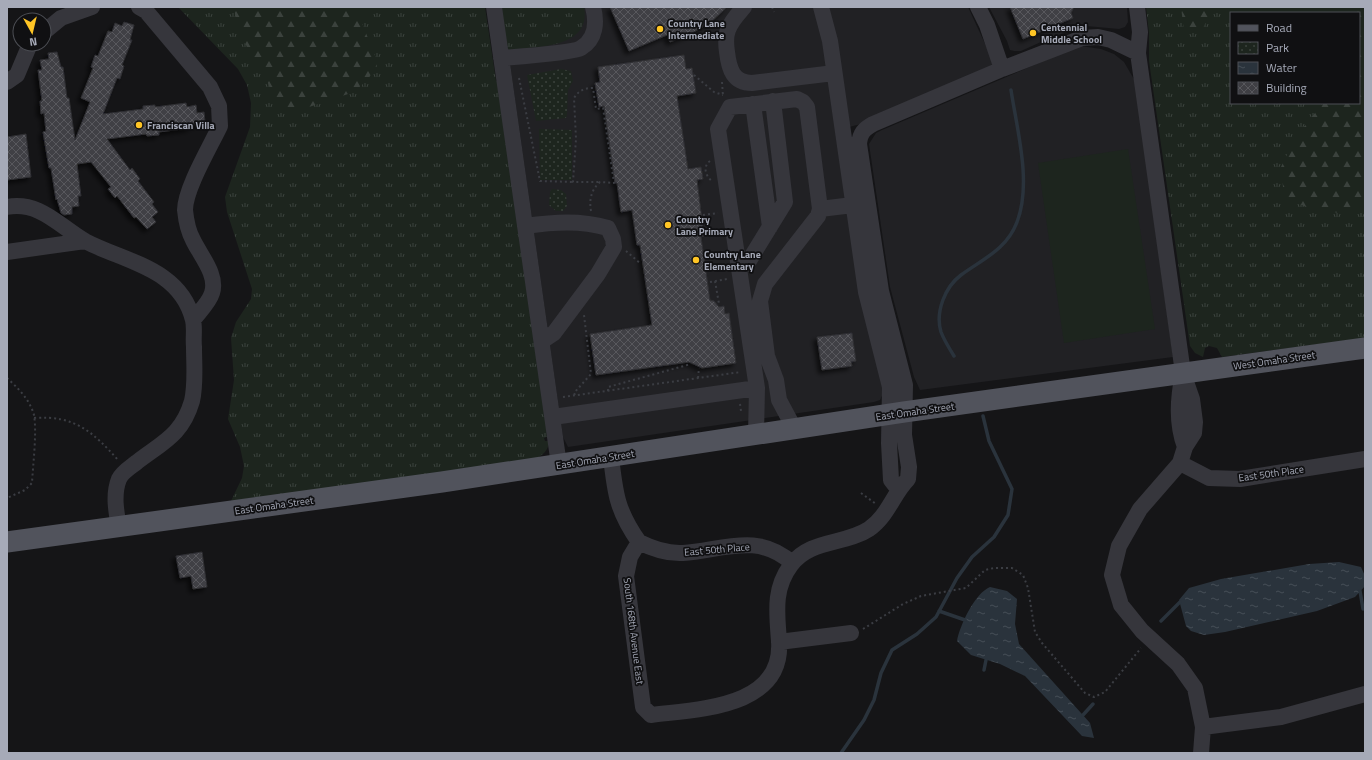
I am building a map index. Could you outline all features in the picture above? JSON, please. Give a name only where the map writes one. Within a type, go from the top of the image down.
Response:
[{"type":"main road","name":"West Omaha Street","points":[[1183,373],[1365,348]]},
{"type":"main road","name":"East Omaha Street","points":[[7,542],[560,465],[794,428],[1183,373]]},
{"type":"street","points":[[52,25],[61,18],[92,7]]},
{"type":"street","points":[[139,7],[146,11],[210,87],[219,106],[221,117],[220,126],[188,192],[185,209],[186,222],[192,238],[211,273],[214,282],[212,294],[193,320]]},
{"type":"street","points":[[494,7],[542,342],[559,416],[560,465]]},
{"type":"street","points":[[501,58],[580,48],[590,39],[595,30],[596,19],[593,7]]},
{"type":"street","points":[[744,7],[732,22],[726,37],[728,62],[730,70],[736,79],[745,83],[752,83],[834,73]]},
{"type":"street","points":[[821,7],[828,26],[866,292],[904,440],[909,472],[908,479],[898,489],[894,500],[878,522],[862,534],[820,545],[805,553],[792,564],[786,572],[779,593],[776,613],[779,642],[851,633]]},
{"type":"street","points":[[978,7],[987,25],[1002,68]]},
{"type":"street","points":[[1137,7],[1140,32],[1138,53],[1183,373],[1178,402],[1181,436],[1185,447],[1180,463],[1140,509],[1119,546],[1112,575],[1121,605],[1150,638],[1178,664],[1194,688],[1203,727],[1200,753]]},
{"type":"street","points":[[898,489],[891,480],[891,463],[896,413],[905,385],[881,291],[859,144],[860,136],[865,129],[873,124],[1002,68],[1082,38],[1098,37],[1111,40],[1138,53]]},
{"type":"street","points":[[7,82],[17,75],[27,52]]},
{"type":"street","points":[[756,434],[757,388],[752,303],[818,216],[820,209],[806,107],[803,102],[797,99],[730,106],[718,130],[752,303],[767,356],[776,380],[778,400],[794,428]]},
{"type":"street","points":[[743,261],[770,227],[785,202],[773,101]]},
{"type":"street","points":[[753,104],[770,227]]},
{"type":"street","points":[[820,209],[853,205]]},
{"type":"street","points":[[7,207],[30,207],[45,213],[85,240],[164,276],[176,287],[186,302],[193,320],[194,380],[192,400],[184,423],[174,434],[127,470],[120,478],[115,504],[119,527]]},
{"type":"street","points":[[526,226],[561,221],[593,224],[608,228],[614,240],[614,247],[598,274],[554,333],[542,342]]},
{"type":"street","points":[[7,252],[85,240]]},
{"type":"street","points":[[743,261],[769,279]]},
{"type":"street","points":[[559,416],[757,388]]},
{"type":"street","points":[[611,456],[618,504],[628,526],[639,542]]},
{"type":"street","name":"East 50th Place","points":[[1180,463],[1209,478],[1240,479],[1365,459]]},
{"type":"street","points":[[891,463],[907,462]]},
{"type":"street","name":"East 50th Place","points":[[639,542],[654,550],[682,553],[725,546],[746,545],[767,547],[779,553],[792,564]]},
{"type":"street","name":"South 168th Avenue East","points":[[639,542],[630,557],[626,576],[643,707],[651,714],[714,707],[754,693],[773,675],[779,642]]},
{"type":"street","points":[[1203,727],[1281,718],[1365,694]]},
{"type":"path","points":[[772,7],[774,12]]},
{"type":"path","points":[[518,75],[540,181],[573,182],[600,182],[614,183],[603,108],[596,109],[593,88],[582,89],[574,98],[576,139],[573,182]]},
{"type":"path","points":[[694,75],[714,92],[723,95]]},
{"type":"path","points":[[721,101],[723,95],[722,80]]},
{"type":"path","points":[[712,160],[708,163],[706,172],[712,181],[717,183]]},
{"type":"path","points":[[593,224],[590,199],[595,186],[600,182]]},
{"type":"path","points":[[704,216],[725,212]]},
{"type":"path","points":[[624,249],[641,264]]},
{"type":"path","points":[[710,282],[728,279]]},
{"type":"path","points":[[714,281],[719,304]]},
{"type":"path","points":[[575,395],[574,393],[591,374],[584,315]]},
{"type":"path","points":[[608,391],[608,387],[691,364]]},
{"type":"path","points":[[698,378],[699,368]]},
{"type":"path","points":[[559,416],[562,397],[746,372]]},
{"type":"path","points":[[7,378],[20,391],[28,402],[34,418],[32,483],[25,490],[7,498]]},
{"type":"path","points":[[34,418],[53,418],[72,421],[91,432],[127,470]]},
{"type":"path","points":[[861,493],[885,513]]},
{"type":"path","points":[[851,633],[865,629],[903,604],[934,592],[966,588],[985,570],[994,568],[1012,568],[1023,575],[1028,588],[1035,632],[1042,644],[1085,693],[1094,697],[1105,692],[1150,638]]},
{"type":"shaded area","name":"Country Lane Elementary","points":[[502,7],[968,7],[993,61],[992,65],[861,124],[837,130],[884,391],[880,400],[568,447],[563,437]]},
{"type":"shaded area","name":"Centennial Middle School","points":[[989,7],[1127,7],[1128,22],[1125,27],[1119,29],[1086,26],[1052,37],[1021,51],[1014,51],[1010,50],[1007,41]]},
{"type":"shaded area","points":[[1081,46],[1101,49],[1114,54],[1124,62],[1135,81],[1173,357],[920,390],[914,377],[890,287],[869,144],[876,133],[882,130]]},
{"type":"green space","points":[[178,7],[485,7],[496,81],[498,81],[549,436],[544,438],[545,441],[549,441],[549,444],[542,455],[534,460],[231,501],[242,478],[244,466],[240,447],[228,419],[234,380],[231,338],[236,322],[251,299],[252,289],[227,212],[225,197],[250,127],[251,103],[247,85],[238,69]]},
{"type":"green space","points":[[233,7],[354,7],[360,18],[377,61],[377,66],[368,79],[354,92],[297,111],[276,104],[262,67],[243,41]]},
{"type":"green space","points":[[501,7],[584,7],[584,21],[579,31],[571,38],[560,43],[510,50],[507,48]]},
{"type":"green space","points":[[1146,7],[1365,7],[1365,338],[1222,357],[1217,348],[1209,346],[1205,348],[1203,357],[1195,353],[1190,346],[1149,61],[1149,33]]},
{"type":"green space","points":[[1181,7],[1213,7],[1203,28],[1190,33],[1184,31]]},
{"type":"green space","points":[[1340,7],[1365,7],[1365,203],[1344,214],[1306,207],[1284,197],[1281,167],[1295,138],[1322,104],[1360,104],[1360,12],[1339,12]]},
{"type":"green space","points":[[561,69],[571,71],[573,81],[568,90],[566,118],[536,121],[527,75]]},
{"type":"green space","points":[[539,129],[572,130],[572,180],[540,180]]},
{"type":"green space","points":[[1128,149],[1155,329],[1064,343],[1038,163]]},
{"type":"green space","points":[[552,189],[561,190],[566,194],[567,206],[563,211],[556,211],[549,205],[550,192]]},
{"type":"water","points":[[1339,562],[1361,567],[1365,576],[1365,586],[1355,597],[1317,611],[1225,632],[1204,635],[1191,631],[1186,626],[1179,600],[1189,588],[1221,579],[1309,564]]},
{"type":"water","points":[[990,587],[1007,591],[1017,599],[1015,624],[1019,644],[1090,723],[1094,738],[1082,736],[1025,676],[1000,664],[971,655],[957,641],[961,627],[969,610],[984,590]]},
{"type":"building","name":"Country Lane Intermediate","points":[[610,7],[727,7],[710,23],[690,34],[670,42],[667,35],[629,51]]},
{"type":"building","points":[[1010,7],[1074,7],[1071,13],[1073,18],[1023,39]]},
{"type":"building","name":"Franciscan Villa","points":[[124,22],[134,25],[130,40],[132,40],[122,65],[124,66],[120,79],[117,78],[103,114],[143,109],[143,106],[155,105],[155,107],[186,103],[187,107],[196,105],[197,113],[204,112],[205,122],[189,126],[190,128],[159,132],[159,135],[147,136],[146,134],[107,139],[130,170],[132,168],[140,179],[138,181],[154,202],[152,204],[158,212],[152,217],[156,222],[147,229],[136,217],[134,218],[117,196],[115,198],[108,189],[111,187],[91,162],[77,164],[81,196],[78,196],[79,206],[72,207],[72,214],[64,215],[61,213],[57,199],[56,200],[51,168],[49,168],[43,132],[46,131],[44,113],[41,114],[40,101],[42,101],[38,70],[42,70],[40,60],[49,59],[48,53],[57,52],[61,67],[63,67],[75,140],[90,102],[81,98],[93,68],[91,67],[95,55],[98,56],[108,31],[112,32],[115,23],[122,26]]},
{"type":"building","name":"Country Lane Primary","points":[[684,55],[686,69],[692,68],[696,93],[677,96],[688,169],[701,167],[703,179],[697,180],[704,236],[701,237],[710,300],[714,301],[719,307],[724,306],[725,314],[729,313],[736,363],[702,368],[689,362],[596,375],[590,334],[652,325],[640,245],[637,245],[632,210],[621,212],[617,183],[615,183],[604,106],[599,107],[595,83],[600,82],[598,67]]},
{"type":"building","points":[[26,134],[31,177],[7,180],[7,137]]},
{"type":"building","points":[[852,333],[856,361],[851,362],[852,366],[822,370],[817,337]]},
{"type":"building","points":[[202,552],[207,587],[193,589],[191,576],[180,578],[176,556]]},
{"type":"waterway","points":[[954,356],[942,335],[939,324],[940,308],[946,293],[955,280],[994,253],[1001,246],[1013,231],[1021,207],[1023,191],[1022,156],[1011,90]]},
{"type":"waterway","points":[[841,753],[864,720],[874,700],[881,673],[892,650],[917,634],[936,617],[957,578],[972,557],[994,537],[1008,515],[1012,489],[989,441],[983,416]]},
{"type":"waterway","points":[[1360,591],[1363,609]]},
{"type":"waterway","points":[[1161,621],[1180,602]]},
{"type":"waterway","points":[[939,611],[965,620]]},
{"type":"waterway","points":[[984,670],[986,660]]},
{"type":"waterway","points":[[1083,715],[1093,704]]},
{"type":"place","name":"Country Lane Intermediate","points":[[660,29]]},
{"type":"place","name":"Centennial Middle School","points":[[1033,33]]},
{"type":"place","name":"Franciscan Villa","points":[[139,125]]},
{"type":"place","name":"Country Lane Primary","points":[[668,225]]},
{"type":"place","name":"Country Lane Elementary","points":[[696,260]]}]
